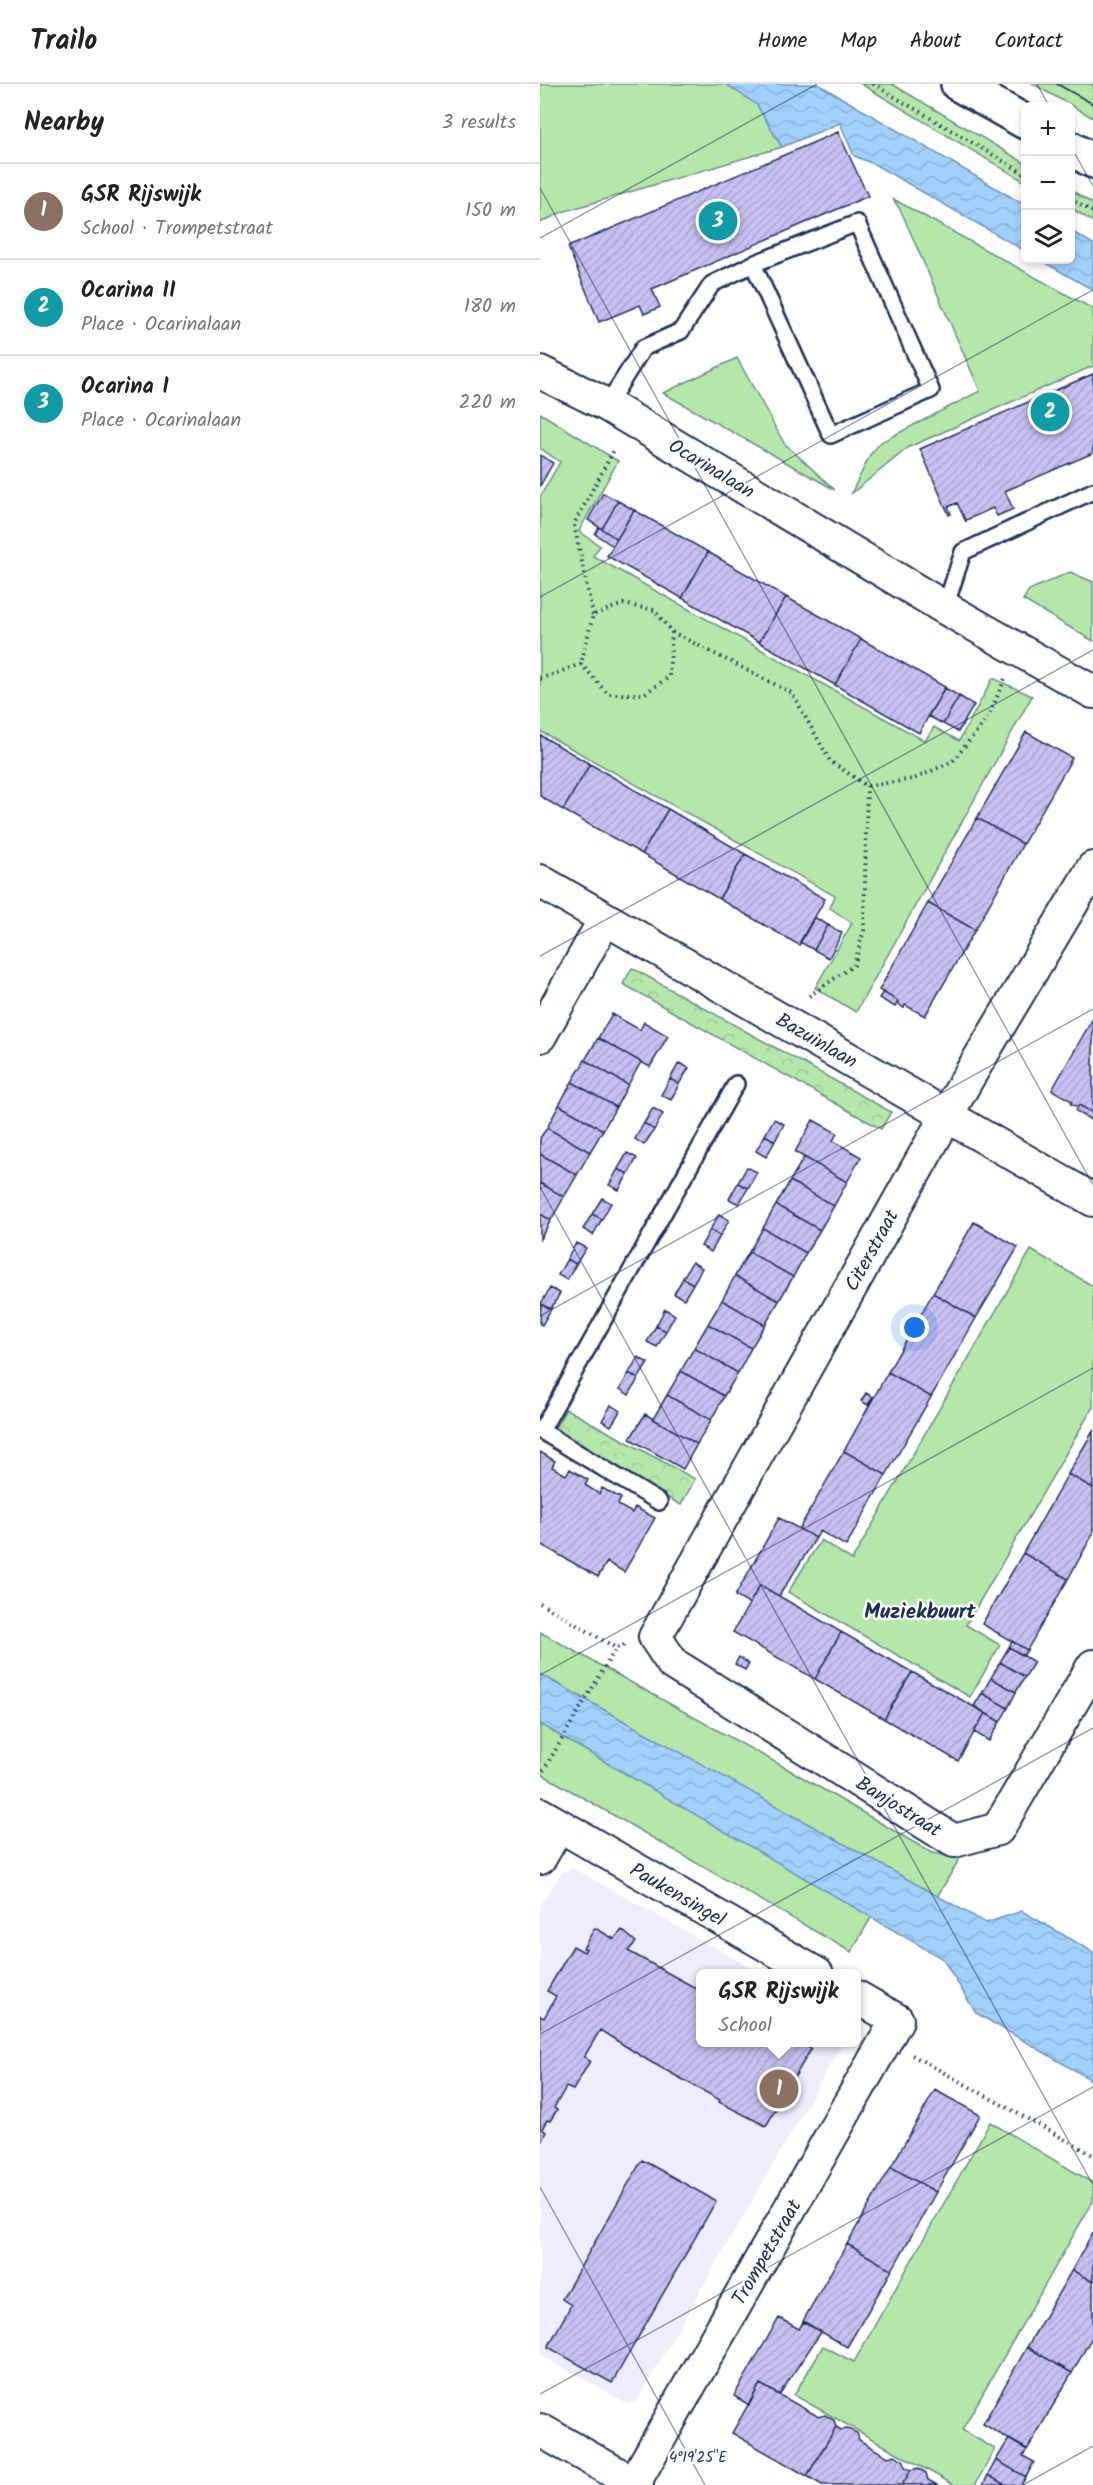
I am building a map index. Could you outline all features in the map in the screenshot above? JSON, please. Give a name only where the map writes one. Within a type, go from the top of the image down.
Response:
[{"type":"main road","points":[[958,84],[1021,119]]},
{"type":"main road","points":[[1075,150],[1093,161]]},
{"type":"street","name":"Ocarinalaan","points":[[540,372],[607,405],[945,608],[1093,692]]},
{"type":"street","name":"Citerstraat","points":[[655,1636],[947,1114],[1093,868]]},
{"type":"street","name":"Bazuinlaan","points":[[540,881],[1093,1200]]},
{"type":"street","points":[[540,1036],[605,919]]},
{"type":"street","name":"Banjostraat","points":[[655,1636],[674,1664],[954,1841],[998,1829],[1093,1666]]},
{"type":"street","points":[[540,1858],[550,1819]]},
{"type":"street","name":"Paukensingel","points":[[550,1819],[808,1969]]},
{"type":"street","points":[[861,2001],[892,2030]]},
{"type":"street","name":"Trompetstraat","points":[[635,2484],[892,2030]]},
{"type":"street","points":[[540,2430],[635,2484]]},
{"type":"lane","points":[[607,405],[643,348],[681,331],[712,284],[753,264],[856,223],[931,390],[831,435],[753,264]]},
{"type":"lane","points":[[945,608],[963,552],[1093,491]]},
{"type":"lane","points":[[659,1502],[541,1430],[736,1084]]},
{"type":"path","points":[[873,84],[1021,171]]},
{"type":"path","points":[[1075,202],[1093,212]]},
{"type":"path","points":[[582,664],[593,615],[574,524],[616,446]]},
{"type":"path","points":[[593,615],[623,604],[654,610],[672,632],[792,693],[830,761],[867,786],[914,779],[953,761],[989,716],[1007,675]]},
{"type":"path","points":[[582,664],[608,694],[644,694],[669,677],[672,632]]},
{"type":"path","points":[[540,679],[582,664]]},
{"type":"path","points":[[809,996],[854,965],[864,930],[867,786]]},
{"type":"path","points":[[540,1603],[616,1648]]},
{"type":"path","points":[[540,1776],[616,1648],[655,1636]]},
{"type":"path","points":[[892,2030],[1093,2155]]},
{"type":"shaded area","points":[[573,1868],[753,1969],[696,1969],[696,2047],[841,2047],[637,2401],[628,2404],[540,2355],[540,1906],[562,1872]]},
{"type":"green space","points":[[540,84],[726,84],[757,104],[782,147],[562,212],[540,223]]},
{"type":"green space","points":[[861,84],[892,84],[1021,161],[1021,180]]},
{"type":"green space","points":[[1033,84],[1093,84],[1093,118],[1075,108],[1075,102],[1065,102]]},
{"type":"green space","points":[[1075,193],[1093,204],[1093,222],[1075,211]]},
{"type":"green space","points":[[893,199],[1093,309],[1093,366],[909,447],[851,494],[870,455],[881,442],[980,391],[901,211]]},
{"type":"green space","points":[[737,358],[784,443],[835,490],[663,393]]},
{"type":"green space","points":[[540,413],[618,461],[579,531],[600,546],[593,556],[925,741],[934,727],[959,741],[993,678],[1032,696],[856,1012],[815,988],[852,923],[830,908],[835,896],[540,731],[540,497],[560,462],[540,448]]},
{"type":"green space","points":[[1070,572],[1093,582],[1093,641],[1023,600],[1029,590]]},
{"type":"green space","points":[[632,968],[891,1112],[881,1129],[623,984]]},
{"type":"green space","points":[[1031,1250],[1093,1286],[1093,1407],[966,1625],[1000,1645],[970,1697],[788,1592],[821,1540],[852,1560]]},
{"type":"green space","points":[[566,1409],[695,1479],[681,1505],[552,1433]]},
{"type":"green space","points":[[540,1632],[793,1772],[932,1853],[960,1858],[937,1897],[540,1674]]},
{"type":"green space","points":[[540,1724],[872,1916],[851,1952],[540,1773]]},
{"type":"green space","points":[[990,2122],[1093,2183],[1093,2201],[962,2430],[995,2449],[975,2485],[954,2485],[794,2395],[823,2346],[854,2362]]},
{"type":"water","points":[[726,84],[818,84],[1021,203],[1021,249],[874,164],[854,156],[840,123],[782,147],[757,105]]},
{"type":"water","points":[[1075,233],[1093,244],[1093,290],[1047,264],[1075,264]]},
{"type":"water","points":[[540,1674],[986,1923],[1022,1911],[1093,1952],[1093,2081],[976,2013],[943,1959],[540,1724]]},
{"type":"building","points":[[838,132],[868,196],[652,289],[660,307],[644,314],[640,305],[599,322],[568,247]]},
{"type":"building","points":[[1093,374],[1093,453],[1005,491],[1013,509],[997,516],[993,508],[966,522],[957,503],[948,507],[951,514],[949,515],[920,449]]},
{"type":"building","points":[[540,455],[553,463],[540,486]]},
{"type":"building","points":[[603,493],[618,501],[602,529],[588,520]]},
{"type":"building","points":[[618,501],[634,510],[617,539],[602,529]]},
{"type":"building","points":[[634,510],[708,552],[682,598],[607,556]]},
{"type":"building","points":[[599,527],[617,539],[613,546],[595,534]]},
{"type":"building","points":[[708,552],[786,597],[759,642],[682,598]]},
{"type":"building","points":[[786,597],[861,639],[835,685],[759,642]]},
{"type":"building","points":[[861,639],[945,687],[919,733],[835,685]]},
{"type":"building","points":[[945,688],[959,696],[943,724],[928,716]]},
{"type":"building","points":[[959,696],[974,705],[958,732],[943,724]]},
{"type":"building","points":[[1026,732],[1072,758],[1023,844],[977,818]]},
{"type":"building","points":[[540,735],[590,764],[563,810],[540,796]]},
{"type":"building","points":[[590,764],[668,809],[642,854],[563,810]]},
{"type":"building","points":[[668,809],[745,854],[719,899],[642,854]]},
{"type":"building","points":[[977,818],[1023,844],[975,930],[928,903]]},
{"type":"building","points":[[745,854],[825,899],[799,945],[719,899]]},
{"type":"building","points":[[928,903],[975,930],[925,1016],[905,1005],[904,1008],[897,1003],[898,1001],[879,990]]},
{"type":"building","points":[[814,917],[828,925],[814,950],[800,942]]},
{"type":"building","points":[[828,925],[842,933],[829,958],[814,950]]},
{"type":"building","points":[[883,992],[898,1001],[895,1007],[879,998]]},
{"type":"building","points":[[612,1014],[640,1030],[644,1022],[668,1036],[650,1067],[598,1038]]},
{"type":"building","points":[[1093,1018],[1093,1113],[1079,1105],[1078,1107],[1071,1104],[1072,1101],[1052,1090]]},
{"type":"building","points":[[598,1038],[641,1062],[628,1085],[585,1060]]},
{"type":"building","points":[[585,1060],[628,1085],[616,1107],[572,1082]]},
{"type":"building","points":[[679,1063],[689,1068],[679,1084],[670,1079]]},
{"type":"building","points":[[670,1079],[679,1084],[671,1100],[661,1095]]},
{"type":"building","points":[[572,1082],[616,1107],[603,1130],[559,1105]]},
{"type":"building","points":[[559,1105],[603,1130],[590,1152],[547,1128]]},
{"type":"building","points":[[1079,1105],[1093,1113],[1091,1120],[1076,1111]]},
{"type":"building","points":[[653,1108],[663,1114],[654,1130],[644,1123]]},
{"type":"building","points":[[774,1119],[784,1124],[775,1141],[765,1135]]},
{"type":"building","points":[[813,1120],[837,1133],[833,1141],[861,1157],[847,1182],[795,1152]]},
{"type":"building","points":[[644,1123],[654,1130],[644,1145],[635,1139]]},
{"type":"building","points":[[547,1128],[590,1152],[577,1175],[540,1154],[540,1138]]},
{"type":"building","points":[[765,1135],[775,1141],[766,1157],[756,1151]]},
{"type":"building","points":[[627,1153],[637,1158],[628,1174],[618,1169]]},
{"type":"building","points":[[540,1154],[577,1175],[564,1197],[540,1183]]},
{"type":"building","points":[[804,1157],[847,1182],[834,1206],[790,1181]]},
{"type":"building","points":[[747,1167],[757,1172],[748,1188],[738,1183]]},
{"type":"building","points":[[618,1169],[628,1174],[619,1190],[609,1185]]},
{"type":"building","points":[[790,1181],[834,1206],[820,1230],[776,1205]]},
{"type":"building","points":[[540,1183],[564,1197],[551,1220],[540,1214]]},
{"type":"building","points":[[738,1183],[748,1188],[739,1204],[729,1199]]},
{"type":"building","points":[[602,1198],[611,1203],[602,1219],[592,1214]]},
{"type":"building","points":[[776,1205],[820,1230],[806,1253],[763,1228]]},
{"type":"building","points":[[540,1214],[551,1220],[540,1239]]},
{"type":"building","points":[[592,1214],[602,1219],[593,1235],[583,1229]]},
{"type":"building","points":[[719,1214],[729,1220],[720,1236],[710,1230]]},
{"type":"building","points":[[974,1222],[1018,1247],[976,1318],[933,1293]]},
{"type":"building","points":[[763,1228],[806,1253],[793,1277],[749,1252]]},
{"type":"building","points":[[710,1230],[720,1236],[711,1252],[701,1246]]},
{"type":"building","points":[[576,1243],[586,1248],[576,1264],[567,1259]]},
{"type":"building","points":[[749,1252],[793,1277],[779,1301],[735,1276]]},
{"type":"building","points":[[567,1259],[576,1264],[567,1280],[558,1275]]},
{"type":"building","points":[[692,1262],[702,1268],[693,1284],[683,1278]]},
{"type":"building","points":[[735,1276],[779,1301],[765,1325],[722,1300]]},
{"type":"building","points":[[683,1278],[693,1284],[684,1299],[674,1294]]},
{"type":"building","points":[[550,1288],[560,1293],[551,1309],[541,1304]]},
{"type":"building","points":[[933,1293],[976,1318],[931,1397],[888,1372]]},
{"type":"building","points":[[722,1300],[765,1325],[751,1348],[708,1324]]},
{"type":"building","points":[[541,1304],[551,1309],[542,1325],[540,1324]]},
{"type":"building","points":[[665,1309],[675,1315],[666,1331],[656,1326]]},
{"type":"building","points":[[708,1324],[751,1348],[738,1373],[694,1348]]},
{"type":"building","points":[[656,1326],[666,1331],[657,1347],[647,1342]]},
{"type":"building","points":[[694,1348],[738,1373],[724,1396],[681,1371]]},
{"type":"building","points":[[638,1357],[648,1363],[638,1379],[629,1373]]},
{"type":"building","points":[[681,1371],[724,1396],[711,1420],[667,1395]]},
{"type":"building","points":[[888,1372],[931,1397],[886,1475],[844,1451]]},
{"type":"building","points":[[629,1373],[638,1379],[629,1395],[620,1389]]},
{"type":"building","points":[[866,1393],[873,1397],[868,1405],[861,1401]]},
{"type":"building","points":[[667,1395],[711,1420],[697,1444],[653,1419]]},
{"type":"building","points":[[611,1405],[620,1411],[611,1426],[602,1421]]},
{"type":"building","points":[[645,1414],[697,1444],[683,1469],[630,1439]]},
{"type":"building","points":[[1093,1431],[1093,1488],[1068,1474]]},
{"type":"building","points":[[844,1451],[886,1475],[846,1546],[820,1531],[816,1538],[799,1529]]},
{"type":"building","points":[[540,1452],[555,1461],[552,1467],[566,1475],[570,1469],[588,1480],[585,1485],[599,1494],[602,1488],[621,1498],[618,1505],[632,1513],[635,1507],[655,1518],[624,1572],[607,1562],[598,1577],[540,1544]]},
{"type":"building","points":[[1068,1474],[1093,1488],[1093,1534],[1068,1579],[1023,1553]]},
{"type":"building","points":[[779,1518],[816,1538],[779,1596],[760,1585],[749,1604],[735,1596]]},
{"type":"building","points":[[1023,1553],[1068,1579],[1027,1650],[982,1624]]},
{"type":"building","points":[[760,1585],[841,1632],[815,1679],[733,1632]]},
{"type":"building","points":[[841,1632],[912,1672],[884,1719],[815,1679]]},
{"type":"building","points":[[1012,1641],[1027,1650],[1023,1656],[1009,1647]]},
{"type":"building","points":[[1009,1647],[1034,1662],[1025,1677],[1000,1662]]},
{"type":"building","points":[[739,1657],[749,1664],[745,1670],[735,1664]]},
{"type":"building","points":[[1000,1662],[1025,1677],[1016,1692],[991,1678]]},
{"type":"building","points":[[912,1672],[985,1713],[958,1761],[884,1719]]},
{"type":"building","points":[[991,1678],[1016,1692],[1008,1708],[982,1693]]},
{"type":"building","points":[[982,1693],[1008,1708],[1000,1722],[974,1706]]},
{"type":"building","points":[[985,1713],[1000,1722],[989,1741],[974,1732]]},
{"type":"building","points":[[595,1928],[614,1939],[622,1930],[636,1942],[628,1951],[696,1988],[696,2047],[808,2047],[811,2049],[766,2126],[719,2102],[720,2100],[649,2061],[600,2030],[584,2057],[590,2061],[573,2090],[566,2087],[554,2108],[557,2110],[542,2129],[546,2132],[540,2144],[540,2016],[544,2018],[556,1996],[547,1991],[573,1946],[584,1952],[586,1949],[583,1948]]},
{"type":"building","points":[[935,2090],[980,2115],[936,2192],[891,2167]]},
{"type":"building","points":[[642,2160],[716,2201],[612,2383],[548,2347],[571,2305],[562,2299]]},
{"type":"building","points":[[891,2167],[936,2192],[892,2270],[847,2244]]},
{"type":"building","points":[[1093,2232],[1093,2282],[1072,2270]]},
{"type":"building","points":[[847,2244],[892,2270],[847,2347],[803,2321]]},
{"type":"building","points":[[1072,2270],[1093,2282],[1093,2335],[1072,2373],[1027,2347]]},
{"type":"building","points":[[779,2318],[799,2329],[803,2322],[821,2332],[779,2395],[760,2384],[749,2405],[734,2396]]},
{"type":"building","points":[[1027,2347],[1072,2373],[1027,2450],[983,2424]]},
{"type":"building","points":[[760,2384],[819,2417],[825,2415],[834,2420],[836,2427],[807,2476],[732,2433]]},
{"type":"building","points":[[836,2427],[857,2433],[859,2440],[888,2457],[895,2455],[904,2461],[905,2467],[911,2470],[902,2485],[822,2485],[807,2476]]},
{"type":"building","points":[[1009,2439],[1027,2449],[1023,2456],[1034,2462],[1026,2477],[996,2460]]},
{"type":"building","points":[[996,2460],[1026,2477],[1021,2485],[1005,2485],[988,2475]]},
{"type":"building","points":[[918,2468],[926,2473],[928,2480],[937,2485],[902,2485],[911,2470]]},
{"type":"building","points":[[988,2475],[1005,2485],[983,2485]]},
{"type":"tram line","points":[[1057,84],[1093,104]]},
{"type":"place","name":"Ocarina I","points":[[718,221]]},
{"type":"place","name":"Ocarina II","points":[[1050,412]]},
{"type":"place","name":"GSR Rijswijk","points":[[779,2089]]},
{"type":"district","name":"Muziekbuurt","points":[[920,1611]]}]
